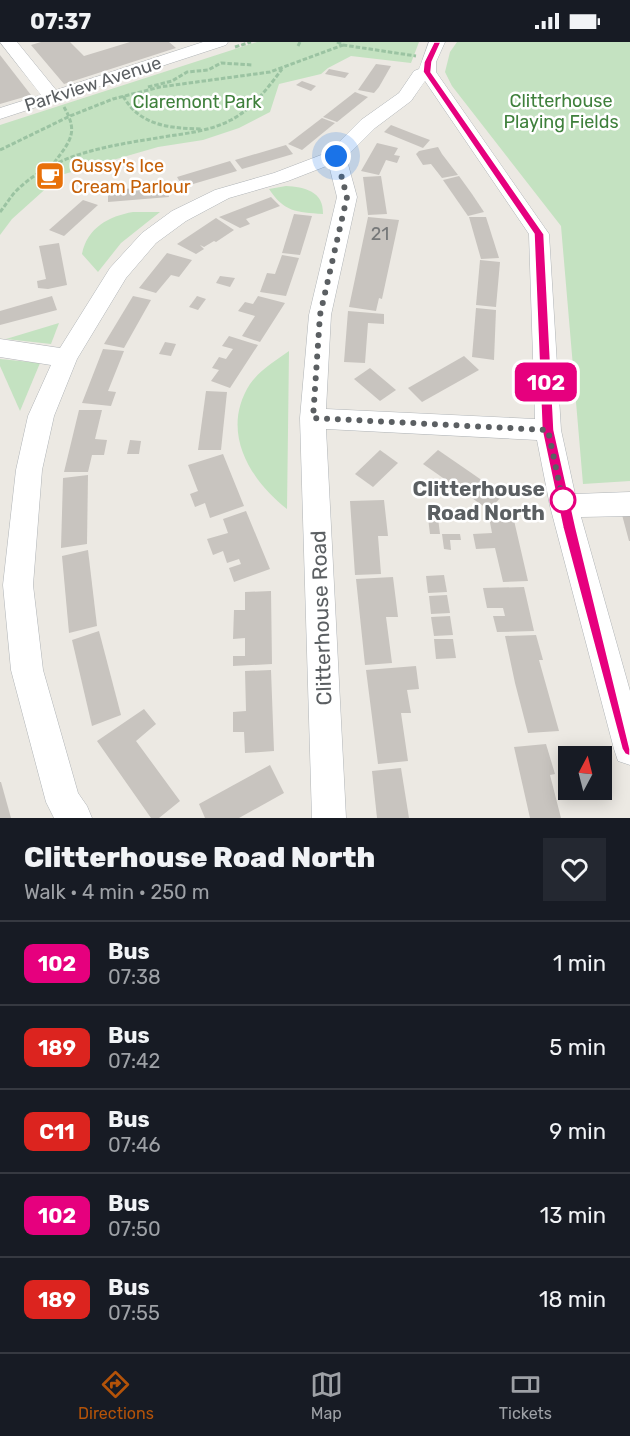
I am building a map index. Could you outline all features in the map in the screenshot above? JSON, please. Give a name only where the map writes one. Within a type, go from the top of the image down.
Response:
[{"type":"street","points":[[8,42],[56,100]]},
{"type":"street","name":"Parkview Avenue","points":[[0,114],[56,100],[189,46],[220,42]]},
{"type":"street","points":[[75,818],[63,802],[27,670],[18,585],[29,470],[41,416],[66,358],[118,273],[149,238],[179,216],[222,194],[281,177],[336,156],[368,124],[405,97],[420,75],[422,66],[428,62],[437,42]]},
{"type":"street","points":[[422,66],[539,234],[548,430],[564,506],[630,748]]},
{"type":"street","name":"Clitterhouse Road","points":[[329,818],[313,418],[320,315],[347,197],[336,156]]},
{"type":"street","points":[[0,348],[66,358]]},
{"type":"street","points":[[313,418],[548,430]]},
{"type":"street","points":[[564,506],[630,504]]},
{"type":"path","points":[[298,46],[300,42]]},
{"type":"path","points":[[337,42],[343,45],[418,56],[422,66]]},
{"type":"path","points":[[0,150],[70,116],[123,96],[146,90],[270,72],[343,45]]},
{"type":"path","points":[[146,90],[152,86],[172,81],[187,72],[205,72],[221,63],[253,65]]},
{"type":"path","points":[[0,212],[15,192],[54,164],[98,147],[210,128],[230,121],[248,108],[283,68]]},
{"type":"path","points":[[123,96],[135,114],[154,125],[182,129],[210,128]]},
{"type":"path","points":[[54,164],[73,135],[74,127],[70,116],[56,100]]},
{"type":"green space","name":"Claremont Park","points":[[257,42],[419,42],[411,63],[351,56],[321,74],[279,84],[270,112],[239,128],[203,140],[158,147],[61,175],[12,219],[0,235],[0,125]]},
{"type":"green space","name":"Clitterhouse Playing Fields","points":[[457,42],[630,42],[630,481],[583,484],[561,226],[452,86],[445,72],[450,52]]},
{"type":"green space","points":[[286,186],[306,189],[316,195],[320,200],[323,214],[292,209],[280,202],[269,189]]},
{"type":"green space","points":[[133,212],[160,212],[121,243],[98,272],[82,254],[89,237],[94,230],[108,220]]},
{"type":"green space","points":[[59,323],[51,344],[6,339]]},
{"type":"green space","points":[[289,351],[287,509],[273,497],[251,469],[243,453],[238,419],[241,402],[250,384],[263,370]]},
{"type":"green space","points":[[0,359],[40,363],[20,411],[0,366]]},
{"type":"building","points":[[41,42],[70,42],[84,56],[130,42],[169,42],[176,48],[64,84],[31,45]]},
{"type":"building","points":[[0,55],[31,95],[0,104]]},
{"type":"building","points":[[376,64],[391,66],[379,87],[374,93],[358,90]]},
{"type":"building","points":[[329,69],[349,73],[345,78],[325,74]]},
{"type":"building","points":[[302,81],[316,86],[311,91],[296,85]]},
{"type":"building","points":[[355,92],[368,97],[337,122],[323,117]]},
{"type":"building","points":[[322,118],[335,123],[302,150],[288,144]]},
{"type":"building","points":[[391,125],[430,140],[423,148],[384,132]]},
{"type":"building","points":[[377,143],[398,148],[394,155],[400,156],[397,163],[386,160],[379,175],[361,171]]},
{"type":"building","points":[[286,145],[293,154],[242,169],[235,160]]},
{"type":"building","points":[[438,147],[458,175],[442,178],[431,164],[423,165],[416,154],[419,151]]},
{"type":"building","points":[[230,161],[237,171],[183,187],[177,177]]},
{"type":"building","points":[[381,176],[387,214],[368,215],[363,177]]},
{"type":"building","points":[[459,176],[484,212],[468,216],[443,180]]},
{"type":"building","points":[[167,186],[169,197],[108,202],[108,190]]},
{"type":"building","points":[[271,197],[280,206],[246,219],[250,224],[240,228],[219,217]]},
{"type":"building","points":[[83,200],[98,205],[64,236],[49,230]]},
{"type":"building","points":[[294,214],[312,216],[300,255],[282,253]]},
{"type":"building","points":[[368,217],[399,220],[382,299],[379,298],[376,311],[349,307]]},
{"type":"building","points":[[469,217],[486,217],[499,258],[481,259]]},
{"type":"building","points":[[216,218],[234,230],[216,242],[204,247],[200,245],[204,249],[196,254],[177,244]]},
{"type":"building","points":[[59,243],[67,285],[48,289],[38,288],[37,281],[46,279],[39,246]]},
{"type":"building","points":[[167,253],[192,260],[179,277],[171,275],[156,293],[139,288]]},
{"type":"building","points":[[282,255],[299,258],[286,296],[260,292],[267,273],[275,274]]},
{"type":"building","points":[[480,260],[500,262],[496,307],[476,305]]},
{"type":"building","points":[[220,276],[235,278],[230,287],[216,283]]},
{"type":"building","points":[[52,296],[57,310],[0,325],[0,311]]},
{"type":"building","points":[[133,296],[151,300],[124,348],[104,344]]},
{"type":"building","points":[[197,296],[206,299],[198,310],[189,307]]},
{"type":"building","points":[[258,296],[285,303],[260,342],[242,336],[255,316],[238,311],[245,302],[253,304]]},
{"type":"building","points":[[476,308],[496,310],[494,360],[472,357]]},
{"type":"building","points":[[348,311],[384,314],[384,324],[368,323],[365,363],[344,362]]},
{"type":"building","points":[[229,336],[258,345],[230,388],[211,381],[219,370],[212,368],[219,357],[226,359],[233,349],[222,346]]},
{"type":"building","points":[[165,342],[176,344],[171,356],[159,354]]},
{"type":"building","points":[[103,349],[124,351],[108,391],[116,392],[111,406],[82,403]]},
{"type":"building","points":[[464,356],[479,370],[422,402],[408,388]]},
{"type":"building","points":[[370,368],[396,390],[380,401],[354,379]]},
{"type":"building","points":[[206,391],[227,392],[221,450],[198,450]]},
{"type":"building","points":[[79,410],[102,410],[95,439],[107,440],[104,455],[92,455],[88,472],[64,472]]},
{"type":"building","points":[[130,440],[141,441],[139,454],[127,454]]},
{"type":"building","points":[[380,450],[398,463],[373,487],[355,474]]},
{"type":"building","points":[[438,450],[503,495],[489,510],[423,464]]},
{"type":"building","points":[[223,454],[244,506],[210,518],[205,503],[195,507],[190,494],[198,491],[188,465]]},
{"type":"building","points":[[88,475],[87,544],[61,548],[63,478]]},
{"type":"building","points":[[384,500],[388,536],[378,536],[381,574],[355,575],[350,501]]},
{"type":"building","points":[[246,511],[270,569],[234,582],[229,568],[241,564],[239,559],[227,563],[223,551],[213,555],[207,539],[228,533],[223,519]]},
{"type":"building","points":[[621,511],[630,511],[630,541],[629,541]]},
{"type":"building","points":[[513,516],[528,581],[503,582],[495,548],[476,549],[473,534],[492,533],[489,517]]},
{"type":"building","points":[[428,518],[438,518],[440,534],[430,534]]},
{"type":"building","points":[[442,534],[460,534],[461,540],[450,540],[451,550],[444,549]]},
{"type":"building","points":[[88,550],[97,626],[69,633],[62,556]]},
{"type":"building","points":[[444,575],[447,592],[428,593],[426,576]]},
{"type":"building","points":[[393,577],[398,617],[386,617],[392,663],[365,665],[356,579]]},
{"type":"building","points":[[524,587],[534,631],[497,632],[493,616],[505,616],[503,608],[487,608],[483,588]]},
{"type":"building","points":[[271,591],[272,664],[233,666],[233,656],[245,656],[245,638],[233,639],[234,610],[245,610],[245,592]]},
{"type":"building","points":[[447,595],[450,613],[431,614],[429,596]]},
{"type":"building","points":[[450,616],[453,635],[434,636],[431,617]]},
{"type":"building","points":[[99,631],[121,715],[92,726],[72,640]]},
{"type":"building","points":[[536,635],[543,660],[539,660],[559,731],[528,733],[515,683],[505,636]]},
{"type":"building","points":[[434,639],[453,639],[456,658],[436,659]]},
{"type":"building","points":[[416,666],[419,689],[407,690],[411,713],[401,713],[408,761],[378,764],[366,670]]},
{"type":"building","points":[[271,670],[274,751],[245,753],[244,732],[233,732],[233,712],[246,711],[245,671]]},
{"type":"building","points":[[144,709],[156,724],[136,741],[180,801],[159,818],[151,818],[97,741]]},
{"type":"building","points":[[546,744],[555,774],[550,775],[561,818],[530,818],[514,747]]},
{"type":"building","points":[[270,765],[284,793],[239,818],[205,818],[199,804]]},
{"type":"building","points":[[401,768],[409,818],[377,818],[372,771]]},
{"type":"building","points":[[1,782],[11,818],[0,818]]},
{"type":"bus line","name":"102","points":[[437,42],[428,62],[427,72],[539,234],[548,430],[569,528],[630,749]]},
{"type":"place","name":"Gussy's Ice Cream Parlour","points":[[50,176]]},
{"type":"place","name":"Clitterhouse Road North","points":[[563,500]]},
{"type":"route","points":[[336,156],[347,197],[320,315],[313,418],[548,430],[564,506],[563,500]]}]
